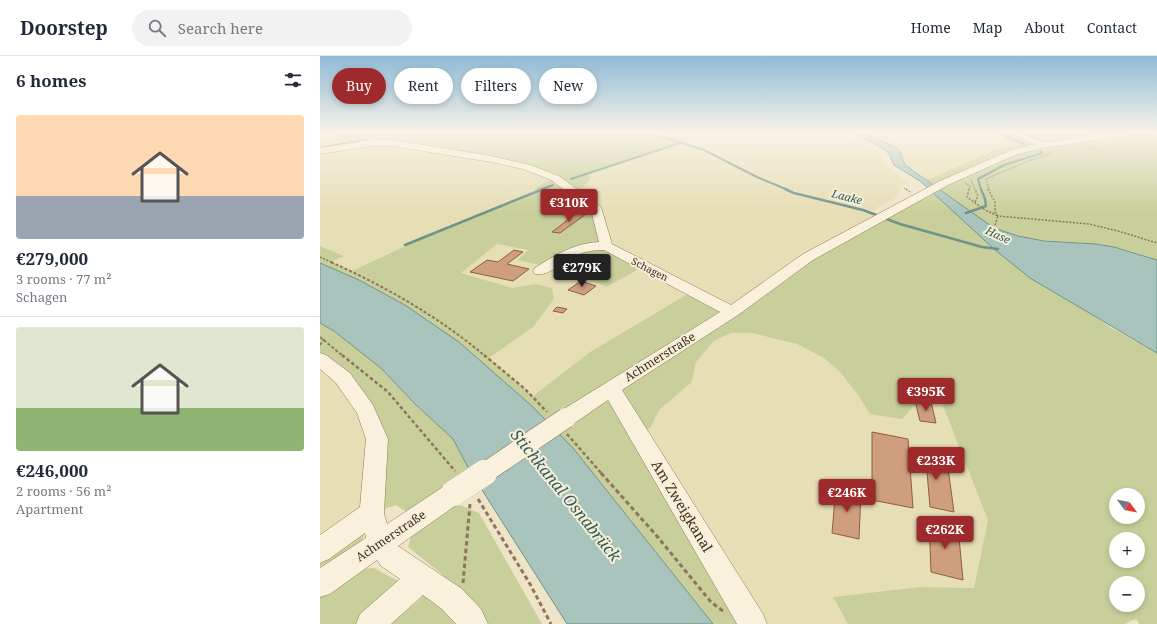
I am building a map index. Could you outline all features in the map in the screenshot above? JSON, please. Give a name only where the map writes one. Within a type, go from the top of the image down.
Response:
[{"type":"street","points":[[493,160],[526,167],[555,178],[597,209],[606,246],[592,246],[568,252],[540,271]]},
{"type":"street","name":"Achmerstraße","points":[[320,584],[611,388],[732,312],[808,257],[944,183],[997,160]]},
{"type":"street","name":"Schagen","points":[[606,246],[732,312]]},
{"type":"street","points":[[322,349],[366,410],[377,439],[372,513],[380,543],[390,557],[452,600],[474,624]]},
{"type":"street","name":"Am Zweigkanal","points":[[611,388],[753,624]]},
{"type":"street","points":[[320,550],[372,513]]},
{"type":"street","points":[[370,624],[422,578]]},
{"type":"path","points":[[994,228],[998,216],[995,212],[997,205],[986,184],[986,179],[1033,160]]},
{"type":"path","points":[[956,177],[970,186],[967,197],[985,210],[998,216],[1015,220],[1077,223],[1099,226],[1119,230],[1157,243]]},
{"type":"path","points":[[320,337],[322,349]]},
{"type":"path","points":[[320,345],[322,349],[388,392],[460,489],[463,583],[466,588]]},
{"type":"path","points":[[477,498],[530,584],[551,624]]},
{"type":"shaded area","points":[[320,160],[493,160],[555,178],[534,189],[536,191],[431,234],[352,271],[331,262],[343,256],[320,246]]},
{"type":"shaded area","points":[[628,160],[723,160],[757,177],[794,193],[863,210],[880,218],[732,312],[590,352],[533,396],[489,358],[533,327],[535,284],[513,288],[461,273],[497,244],[529,250],[518,260],[566,256],[597,267],[606,287],[606,246],[575,192],[581,190],[591,179],[587,173]]},
{"type":"shaded area","points":[[727,160],[883,160],[888,167],[910,184],[901,186],[896,198],[878,207],[874,212],[865,208],[821,199],[795,191],[759,176]]},
{"type":"shaded area","points":[[902,160],[973,160],[930,179],[925,178],[904,165]]},
{"type":"shaded area","points":[[731,333],[752,333],[797,344],[824,358],[840,372],[858,395],[870,414],[917,396],[940,398],[988,520],[974,588],[920,587],[834,597],[848,624],[753,624],[640,434],[651,427],[659,410],[692,382],[696,362],[714,341]]},
{"type":"shaded area","points":[[320,359],[366,410],[372,513],[320,550]]},
{"type":"green space","points":[[487,160],[628,160],[587,173],[591,178],[581,190],[575,192],[597,209],[606,246],[644,266],[606,287],[586,278],[597,266],[566,256],[548,267],[518,260],[528,250],[497,244],[461,273],[513,288],[535,284],[552,288],[554,299],[533,327],[489,358],[533,396],[590,352],[693,291],[732,312],[808,257],[931,190],[994,249],[1110,327],[1157,353],[1157,624],[1139,624],[1136,619],[1124,624],[848,624],[833,597],[920,587],[974,588],[988,520],[940,398],[917,396],[915,405],[902,419],[870,414],[858,395],[840,372],[824,358],[797,344],[752,333],[731,333],[714,341],[696,362],[692,382],[659,410],[651,427],[640,434],[753,624],[713,624],[573,448],[533,407],[459,342],[405,305],[359,280],[320,263],[320,246],[344,256],[331,262],[352,271],[431,234],[536,192],[534,189],[554,178],[526,167]]},
{"type":"green space","points":[[973,160],[1157,160],[1157,260],[1111,246],[1031,239],[1006,233],[977,218],[925,178],[930,179]]},
{"type":"green space","points":[[320,323],[334,331],[382,369],[415,404],[453,439],[470,471],[408,513],[396,505],[372,513],[377,439],[320,359]]},
{"type":"green space","points":[[453,502],[479,513],[542,624],[390,624],[418,601],[443,575],[408,547],[413,530]]},
{"type":"green space","points":[[372,513],[351,570],[374,568],[405,585],[360,624],[320,624],[320,550]]},
{"type":"water","name":"Hase","points":[[892,160],[903,160],[905,165],[994,228],[1018,236],[1044,241],[1096,244],[1114,247],[1157,260],[1157,353],[1030,278],[994,249],[920,181],[894,165]]},
{"type":"water","name":"Stichkanal Osnabrück","points":[[320,263],[359,280],[405,305],[459,342],[533,407],[573,448],[713,624],[567,624],[470,471],[453,439],[415,404],[382,369],[334,331],[320,323]]},
{"type":"building","points":[[578,212],[586,214],[560,233],[552,232]]},
{"type":"building","points":[[514,250],[523,252],[507,264],[529,269],[513,281],[470,272],[487,260],[498,262]]},
{"type":"building","points":[[565,258],[595,268],[587,273],[558,264]]},
{"type":"building","points":[[581,281],[596,286],[584,295],[568,290]]},
{"type":"building","points":[[557,307],[567,309],[563,313],[553,311]]},
{"type":"building","points":[[915,401],[931,402],[936,423],[920,421]]},
{"type":"building","points":[[872,432],[908,439],[913,508],[872,500]]},
{"type":"building","points":[[909,454],[947,461],[954,512],[930,507],[927,472],[911,469]]},
{"type":"building","points":[[836,487],[861,492],[859,539],[832,533]]},
{"type":"building","points":[[929,520],[958,527],[963,580],[931,572]]},
{"type":"waterway","points":[[571,179],[630,160]]},
{"type":"waterway","name":"Laake","points":[[723,160],[757,177],[788,190]]},
{"type":"waterway","points":[[981,190],[978,179],[1004,165],[1021,160]]},
{"type":"waterway","points":[[540,190],[553,185]]},
{"type":"waterway","points":[[405,245],[543,189]]},
{"type":"waterway","name":"Laake","points":[[785,189],[794,193],[863,210],[900,224],[982,247],[998,249]]},
{"type":"waterway","points":[[966,213],[986,206],[981,189]]}]
